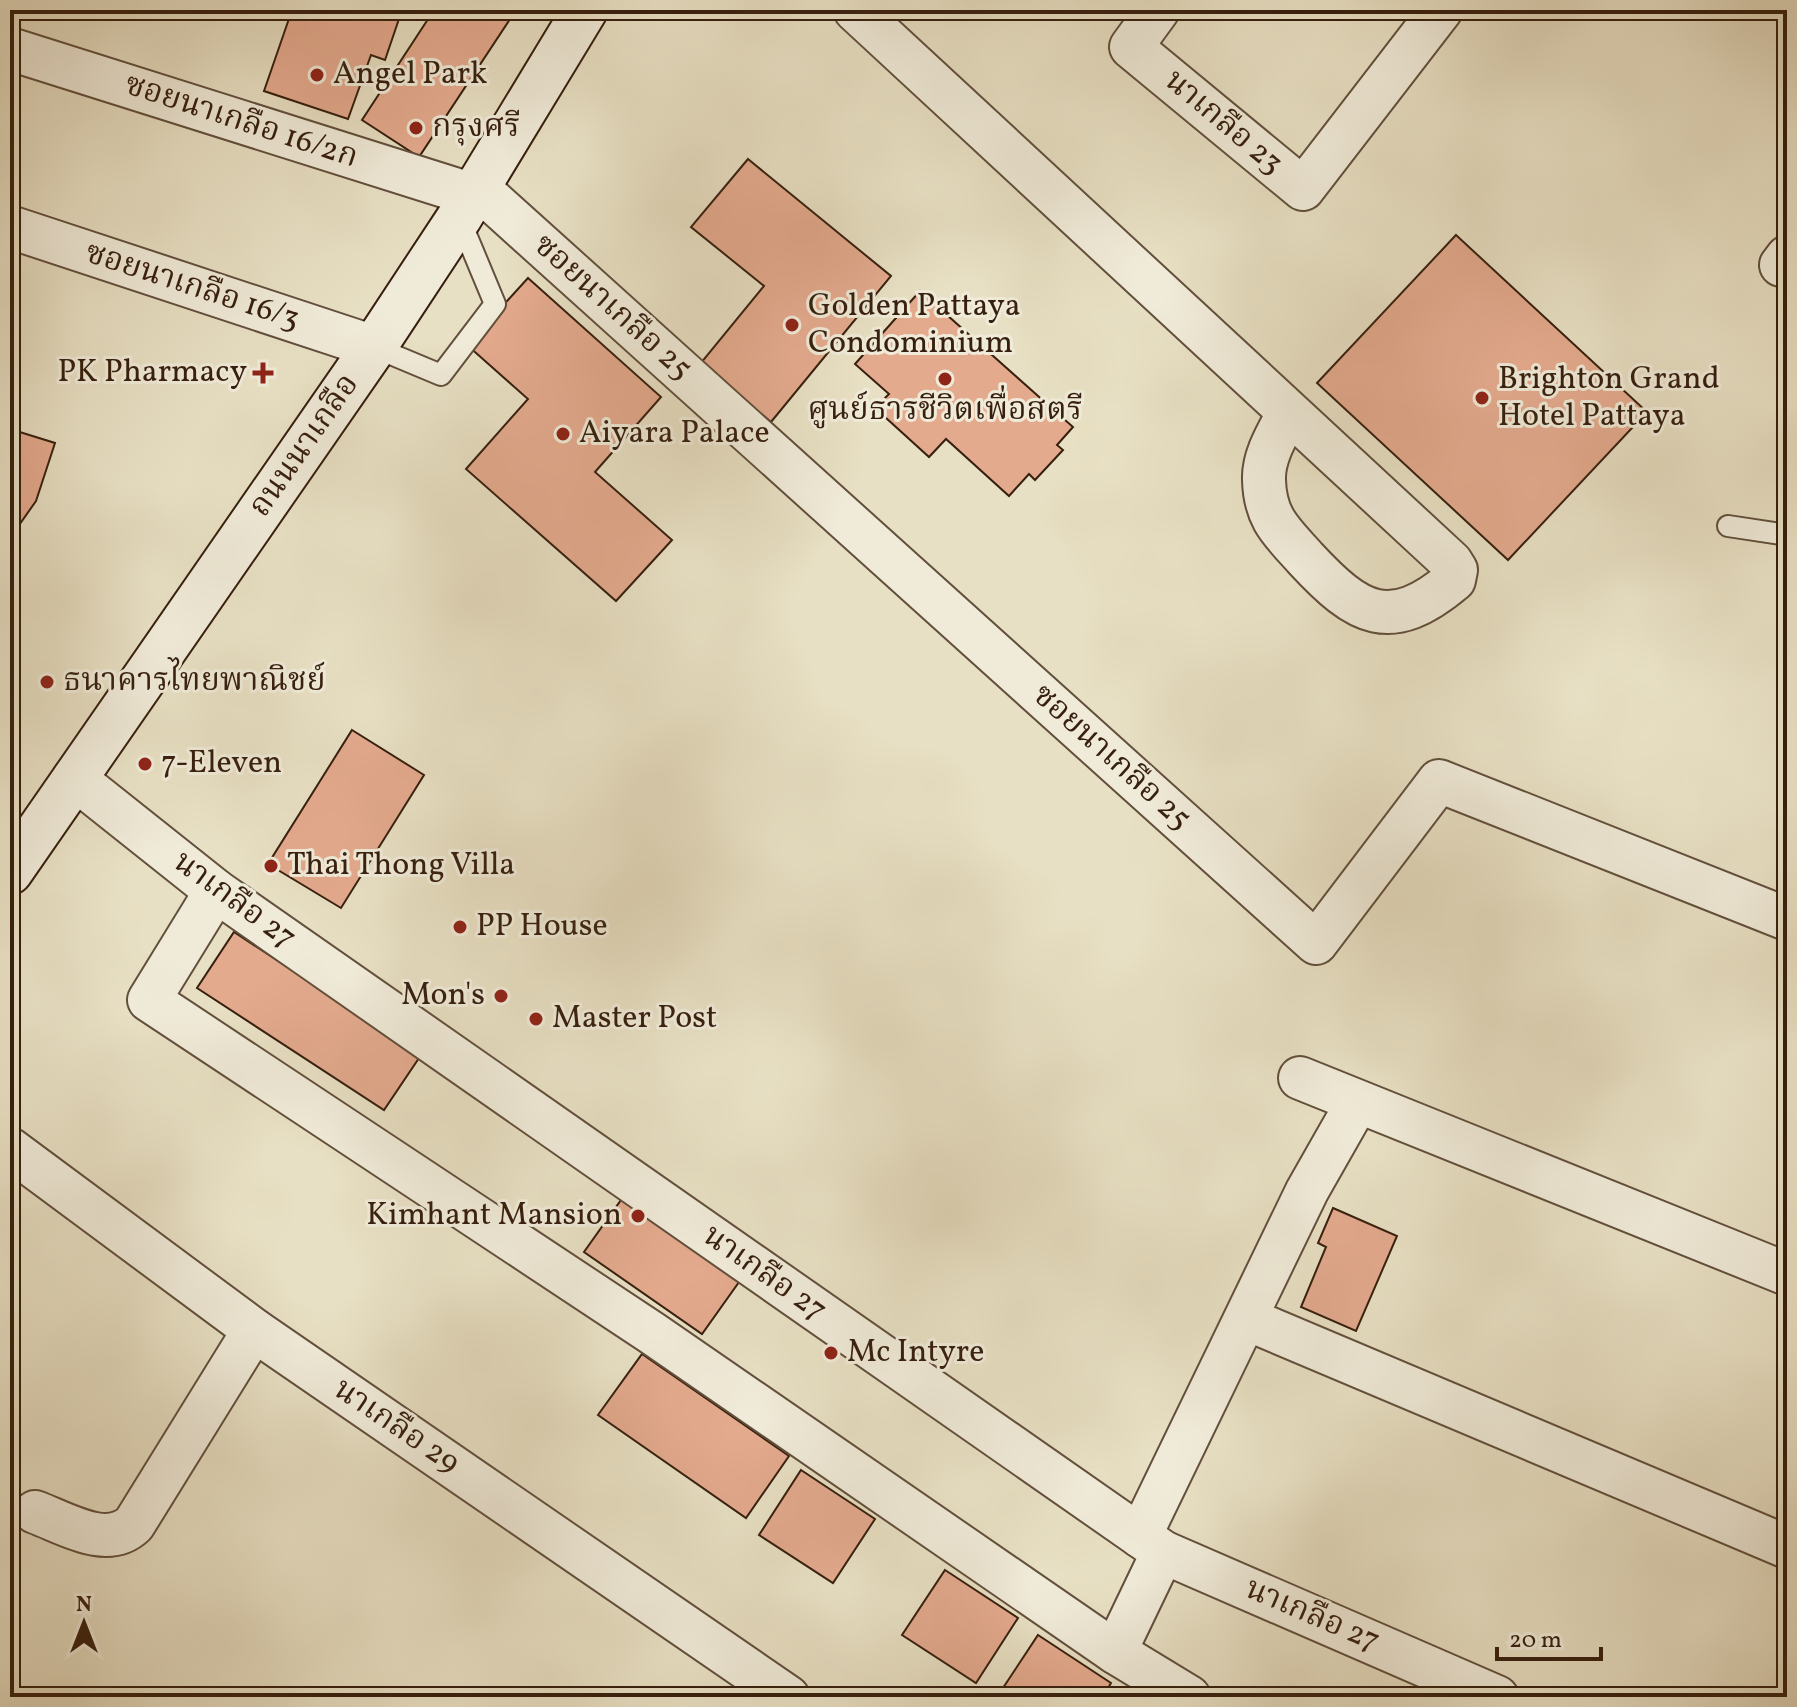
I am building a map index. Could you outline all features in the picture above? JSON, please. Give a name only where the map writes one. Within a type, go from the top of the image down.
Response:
[{"type":"street","points":[[855,10],[1451,562],[1456,570],[1454,580],[1428,601],[1412,608],[1388,612],[1366,610],[1338,593],[1273,522],[1267,506],[1264,478],[1268,454],[1289,412]]},
{"type":"street","name":"นาเกลือ 23","points":[[1158,10],[1131,47],[1303,189],[1424,16]]},
{"type":"street","name":"ถนนนาเกลือ","points":[[10,872],[374,347],[470,200],[582,11]]},
{"type":"street","name":"ซอยนาเกลือ 16/2ก","points":[[10,49],[470,200]]},
{"type":"street","name":"ซอยนาเกลือ 25","points":[[470,200],[1316,943],[1439,781],[1787,919]]},
{"type":"street","name":"ซอยนาเกลือ 16/3","points":[[10,227],[374,347]]},
{"type":"street","name":"นาเกลือ 27","points":[[74,778],[216,891],[1152,1544],[1497,1697]]},
{"type":"street","points":[[216,891],[149,1000],[652,1333],[1115,1652],[1189,1697]]},
{"type":"street","points":[[1300,1078],[1787,1274]]},
{"type":"street","points":[[1115,1652],[1152,1544],[1247,1319],[1307,1191],[1357,1103]]},
{"type":"street","name":"นาเกลือ 29","points":[[10,1149],[254,1330],[788,1697]]},
{"type":"street","points":[[1247,1319],[1787,1547]]},
{"type":"street","points":[[35,1512],[102,1537],[123,1534],[134,1524],[254,1330]]},
{"type":"lane","points":[[374,347],[441,375],[495,304],[470,200]]},
{"type":"lane","points":[[1728,526],[1787,535]]},
{"type":"building","name":"Angel Park","points":[[292,10],[402,10],[385,60],[371,55],[348,119],[264,91]]},
{"type":"building","points":[[434,10],[516,10],[419,157],[362,120]]},
{"type":"building","name":"Golden Pattaya Condominium","points":[[748,159],[891,276],[771,422],[700,364],[764,286],[691,227]]},
{"type":"building","name":"Brighton Grand Hotel Pattaya","points":[[1456,235],[1647,412],[1508,560],[1317,383]]},
{"type":"building","name":"Aiyara Palace","points":[[528,278],[661,397],[595,472],[672,540],[616,601],[466,469],[528,399],[467,345]]},
{"type":"building","name":"ศูนย์ธารชีวิตเพื่อสตรี","points":[[920,291],[1073,427],[1057,445],[1063,450],[1035,480],[1029,474],[1009,496],[946,439],[929,457],[875,408],[889,394],[855,364]]},
{"type":"building","points":[[10,429],[55,443],[36,501],[10,538]]},
{"type":"building","points":[[352,730],[424,775],[341,908],[268,864]]},
{"type":"building","points":[[234,932],[421,1055],[384,1110],[197,988]]},
{"type":"building","points":[[626,1193],[744,1275],[702,1334],[584,1252]]},
{"type":"building","points":[[1333,1208],[1397,1236],[1356,1331],[1301,1307],[1326,1247],[1318,1243]]},
{"type":"building","points":[[642,1354],[789,1456],[746,1518],[598,1415]]},
{"type":"building","points":[[801,1470],[875,1519],[833,1583],[759,1535]]},
{"type":"building","points":[[945,1570],[1018,1618],[976,1683],[902,1635]]},
{"type":"building","points":[[1038,1635],[1111,1683],[1103,1697],[997,1697]]},
{"type":"place","name":"Angel Park","points":[[317,75]]},
{"type":"place","name":"กรุงศรี","points":[[416,128]]},
{"type":"place","name":"Golden Pattaya Condominium","points":[[792,325]]},
{"type":"place","name":"PK Pharmacy","points":[[263,373]]},
{"type":"place","name":"ศูนย์ธารชีวิตเพื่อสตรี","points":[[945,379]]},
{"type":"place","name":"Brighton Grand Hotel Pattaya","points":[[1482,398]]},
{"type":"place","name":"Aiyara Palace","points":[[563,434]]},
{"type":"place","name":"ธนาคารไทยพาณิชย์","points":[[47,682]]},
{"type":"place","name":"7-Eleven","points":[[145,764]]},
{"type":"place","name":"Thai Thong Villa","points":[[271,866]]},
{"type":"place","name":"PP House","points":[[460,927]]},
{"type":"place","name":"Mon's","points":[[501,996]]},
{"type":"place","name":"Master Post","points":[[536,1019]]},
{"type":"place","name":"Kimhant Mansion","points":[[638,1216]]},
{"type":"place","name":"Mc Intyre","points":[[831,1353]]}]
